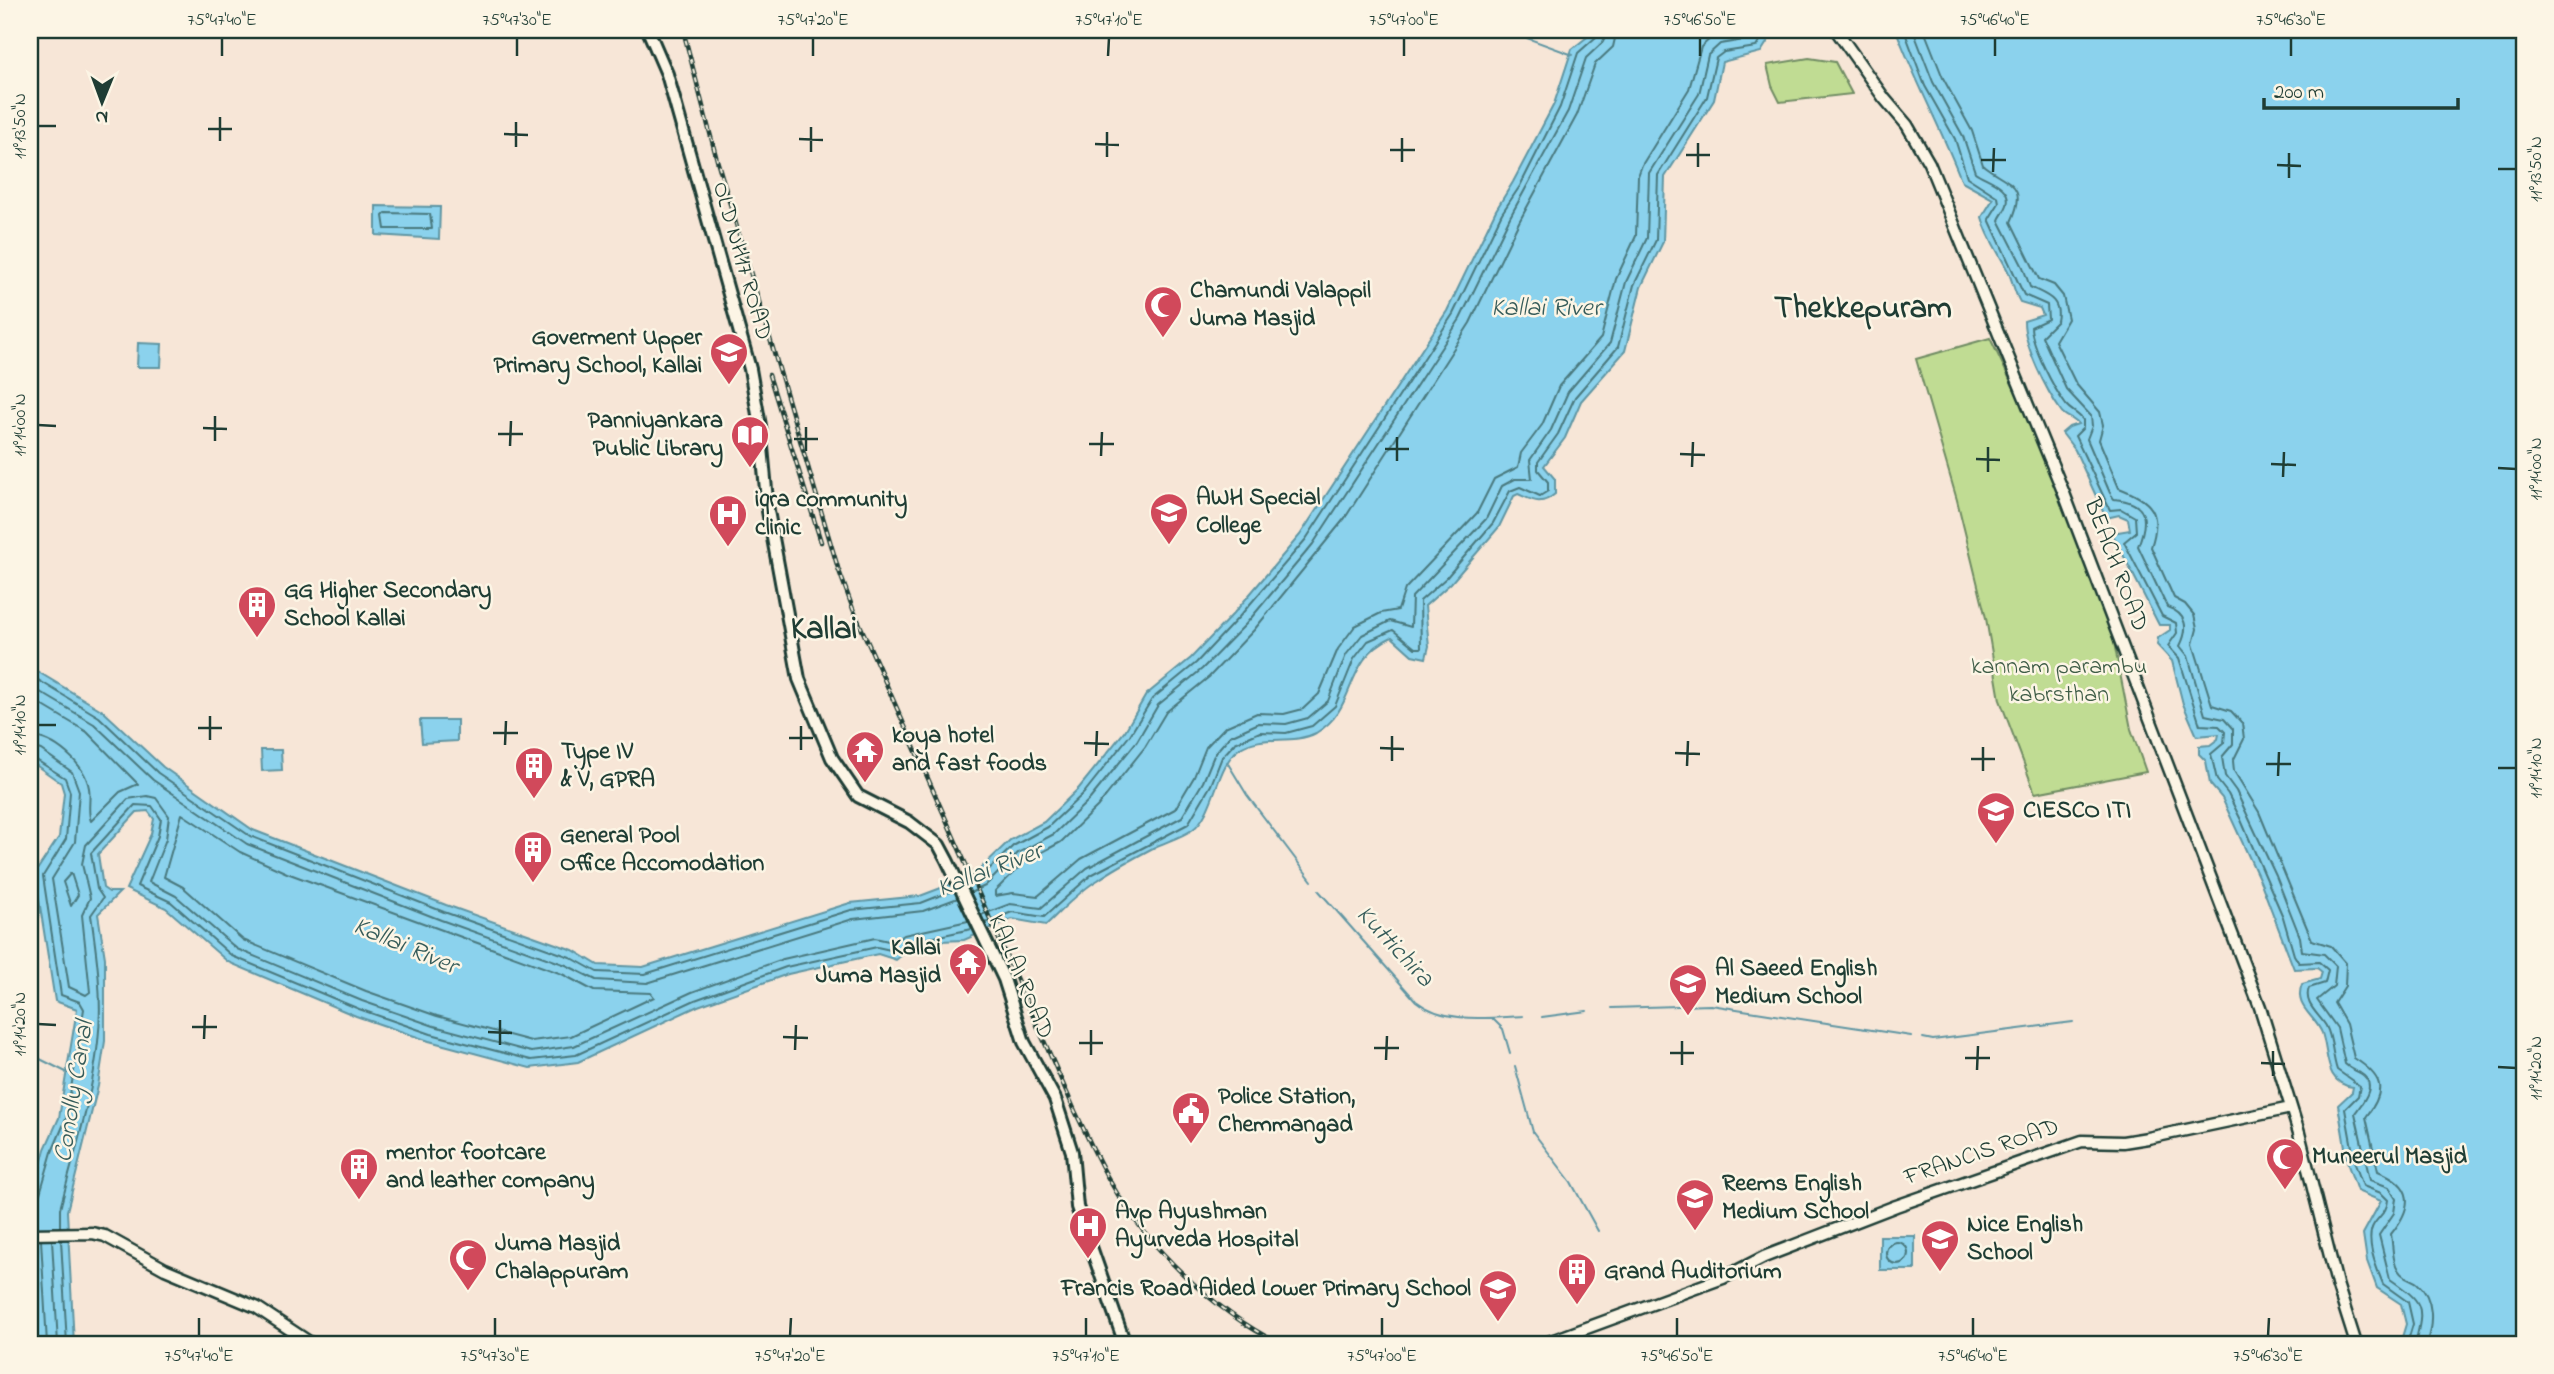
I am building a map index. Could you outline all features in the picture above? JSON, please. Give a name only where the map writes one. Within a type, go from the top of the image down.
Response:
[{"type":"main road","name":"OLD NH17 ROAD","points":[[648,30],[667,74],[750,369],[760,426],[768,511]]},
{"type":"main road","name":"BEACH ROAD","points":[[1836,30],[1884,98],[1907,125],[1929,163],[2105,597],[2260,1007],[2317,1198],[2337,1284],[2356,1344]]},
{"type":"main road","name":"KALLAI ROAD","points":[[768,511],[799,679],[832,758],[858,796],[909,822],[939,845],[947,860],[1012,999],[1024,1042],[1055,1099],[1072,1152],[1077,1207],[1125,1344]]},
{"type":"main road","name":"FRANCIS ROAD","points":[[1543,1344],[1723,1278],[1765,1257],[1884,1210],[2082,1141],[2123,1142],[2291,1108]]},
{"type":"main road","points":[[30,1234],[105,1236],[165,1269],[256,1307],[312,1344]]},
{"type":"green space","points":[[1809,58],[1835,62],[1852,94],[1780,102],[1772,86],[1767,65]]},
{"type":"green space","name":"kannam parambu kabrsthan","points":[[1990,338],[2064,493],[2105,597],[2131,729],[2146,772],[2035,793],[2000,700],[1986,618],[1957,500],[1916,359]]},
{"type":"water","name":"Kallai River","points":[[1596,30],[1775,30],[1761,52],[1722,62],[1714,100],[1665,177],[1663,242],[1641,287],[1625,351],[1581,401],[1565,438],[1544,466],[1555,479],[1555,494],[1541,501],[1518,494],[1514,496],[1499,527],[1451,583],[1425,606],[1429,646],[1426,658],[1412,655],[1392,637],[1376,647],[1357,671],[1346,698],[1330,723],[1306,737],[1267,740],[1239,749],[1225,766],[1200,823],[1192,830],[1153,848],[1091,884],[1046,925],[1012,919],[964,940],[940,941],[908,950],[896,960],[878,954],[788,974],[698,1006],[578,1062],[530,1068],[429,1041],[356,1016],[228,962],[166,908],[126,889],[151,834],[154,819],[148,811],[137,812],[98,854],[103,888],[109,892],[120,892],[98,914],[105,958],[105,1041],[98,1086],[67,1211],[74,1344],[33,1344],[30,1206],[45,1149],[59,1118],[77,1009],[55,1001],[35,873],[59,837],[64,793],[61,783],[30,761],[30,667],[103,711],[163,767],[253,830],[446,905],[573,950],[598,965],[643,967],[850,903],[920,896],[941,888],[975,874],[1010,840],[1044,822],[1079,788],[1125,731],[1146,695],[1191,658],[1234,613],[1300,535],[1447,311],[1496,210],[1554,104],[1572,49]]},
{"type":"water","points":[[1896,30],[2524,30],[2524,1344],[2400,1344],[2406,1324],[2401,1304],[2377,1288],[2367,1261],[2363,1234],[2381,1201],[2357,1191],[2348,1165],[2338,1105],[2352,1092],[2353,1087],[2344,1085],[2332,1074],[2322,1033],[2300,999],[2302,984],[2320,979],[2322,972],[2317,968],[2294,969],[2261,883],[2222,798],[2210,784],[2206,761],[2199,754],[2199,746],[2210,745],[2218,739],[2219,734],[2197,736],[2183,704],[2172,661],[2157,645],[2158,638],[2170,630],[2170,625],[2159,625],[2112,533],[2130,530],[2128,519],[2119,515],[2106,518],[2075,450],[2062,433],[2078,424],[2061,411],[2032,355],[2024,321],[2043,315],[2040,308],[2020,302],[1982,217],[1993,199],[1962,182]]},
{"type":"water","points":[[376,206],[440,207],[439,239],[376,235]]},
{"type":"water","points":[[138,343],[162,344],[161,367],[137,367]]},
{"type":"water","points":[[420,720],[457,720],[457,741],[422,743]]},
{"type":"water","points":[[261,750],[281,750],[282,770],[262,771]]},
{"type":"water","points":[[1880,1236],[1915,1236],[1915,1270],[1880,1270]]},
{"type":"waterway","points":[[1505,30],[1573,55]]},
{"type":"waterway","points":[[1227,762],[1247,795],[1312,881]]},
{"type":"waterway","name":"Kuttichira","points":[[1319,891],[1416,1001],[1427,1008],[1467,1018],[1523,1016]]},
{"type":"waterway","points":[[1612,1008],[1711,1005],[1911,1036]]},
{"type":"waterway","points":[[1542,1017],[1587,1011]]},
{"type":"waterway","name":"Kuttichira","points":[[1492,1018],[1503,1029],[1510,1053]]},
{"type":"waterway","points":[[1923,1038],[1933,1040],[2073,1022]]},
{"type":"waterway","name":"Conolly Canal","points":[[30,1054],[68,1073]]},
{"type":"waterway","name":"Kuttichira","points":[[1515,1066],[1533,1132],[1571,1182],[1598,1231]]},
{"type":"railway","points":[[683,30],[717,160],[838,568],[853,609],[1075,1111],[1111,1183],[1143,1231],[1184,1275],[1207,1295],[1231,1314],[1280,1344]]},
{"type":"railway","points":[[769,375],[821,542]]},
{"type":"place","name":"Chamundi Valappil Juma Masjid","points":[[1163,339]]},
{"type":"place","name":"Goverment Upper Primary School, Kallai","points":[[729,386]]},
{"type":"place","name":"Panniyankara Public Library","points":[[750,469]]},
{"type":"place","name":"AWH Special College","points":[[1169,546]]},
{"type":"place","name":"iqra community clinic","points":[[728,548]]},
{"type":"place","name":"GG Higher Secondary School Kallai","points":[[257,639]]},
{"type":"place","name":"koya hotel and fast foods","points":[[865,784]]},
{"type":"place","name":"Type IV & V, GPRA","points":[[534,800]]},
{"type":"place","name":"CIESCO ITI","points":[[1996,845]]},
{"type":"place","name":"General Pool Office Accomodation","points":[[533,884]]},
{"type":"place","name":"Kallai Juma Masjid","points":[[968,996]]},
{"type":"place","name":"Al Saeed English Medium School","points":[[1688,1017]]},
{"type":"place","name":"Police Station, Chemmangad","points":[[1191,1145]]},
{"type":"place","name":"Muneerul Masjid","points":[[2285,1191]]},
{"type":"place","name":"mentor footcare and leather company","points":[[359,1201]]},
{"type":"place","name":"Reems English Medium School","points":[[1695,1232]]},
{"type":"place","name":"Avp Ayushman Ayurveda Hospital","points":[[1088,1260]]},
{"type":"place","name":"Nice English School","points":[[1940,1273]]},
{"type":"place","name":"Juma Masjid Chalappuram","points":[[468,1292]]},
{"type":"place","name":"Grand Auditorium","points":[[1577,1306]]},
{"type":"place","name":"Francis Road Aided Lower Primary School","points":[[1498,1323]]},
{"type":"district","name":"Thekkepuram","points":[[1863,309]]},
{"type":"district","name":"Kallai","points":[[824,630]]}]
